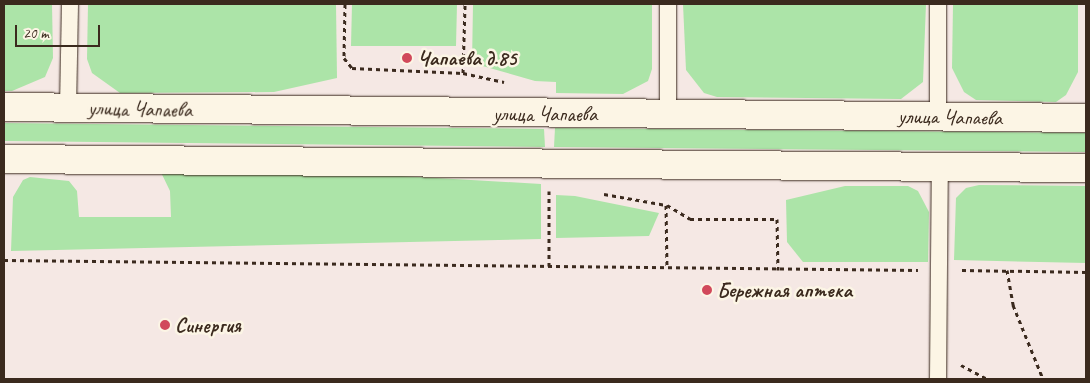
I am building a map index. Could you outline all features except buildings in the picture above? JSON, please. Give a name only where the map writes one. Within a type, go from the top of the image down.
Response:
[{"type":"main road","name":"улица Чапаева","points":[[4,107],[1086,118]]},
{"type":"main road","points":[[4,159],[1086,168]]},
{"type":"lane","points":[[68,108],[70,4]]},
{"type":"lane","points":[[668,4],[668,114]]},
{"type":"lane","points":[[938,4],[938,116]]},
{"type":"lane","points":[[938,379],[940,166]]},
{"type":"path","points":[[463,73],[465,4]]},
{"type":"path","points":[[549,189],[558,189]]},
{"type":"path","points":[[594,193],[666,205],[690,219],[776,219],[778,270]]},
{"type":"path","points":[[666,205],[667,268]]},
{"type":"path","points":[[4,260],[1086,272]]},
{"type":"path","points":[[1007,270],[1013,305],[1043,379]]},
{"type":"green space","points":[[4,4],[52,4],[53,58],[45,77],[12,91],[4,91]]},
{"type":"green space","points":[[88,4],[336,4],[337,78],[274,92],[120,93],[92,73],[87,59]]},
{"type":"green space","points":[[352,4],[457,4],[456,46],[351,46]]},
{"type":"green space","points":[[473,4],[652,4],[652,69],[648,81],[623,94],[556,93],[556,82],[535,81],[472,63]]},
{"type":"green space","points":[[683,4],[926,4],[923,82],[901,99],[717,97],[704,93],[686,70]]},
{"type":"green space","points":[[953,4],[1078,4],[1078,72],[1066,95],[1056,102],[976,100],[964,92],[952,68]]},
{"type":"green space","points":[[4,123],[544,129],[545,147],[4,141]]},
{"type":"green space","points":[[555,128],[1086,133],[1086,152],[554,147]]},
{"type":"green space","points":[[156,162],[541,184],[541,239],[11,251],[13,197],[23,180],[30,177],[69,181],[77,191],[79,217],[171,217],[170,191]]},
{"type":"green space","points":[[979,185],[1086,186],[1086,263],[954,260],[956,198],[966,188]]},
{"type":"green space","points":[[845,186],[908,186],[918,191],[929,212],[928,262],[803,262],[787,242],[786,200]]},
{"type":"green space","points":[[556,195],[575,196],[659,213],[649,236],[556,238]]},
{"type":"place","name":"Чапаева д.85","points":[[407,58]]},
{"type":"place","name":"Бережная аптека","points":[[707,290]]},
{"type":"place","name":"Синергия","points":[[165,325]]}]
